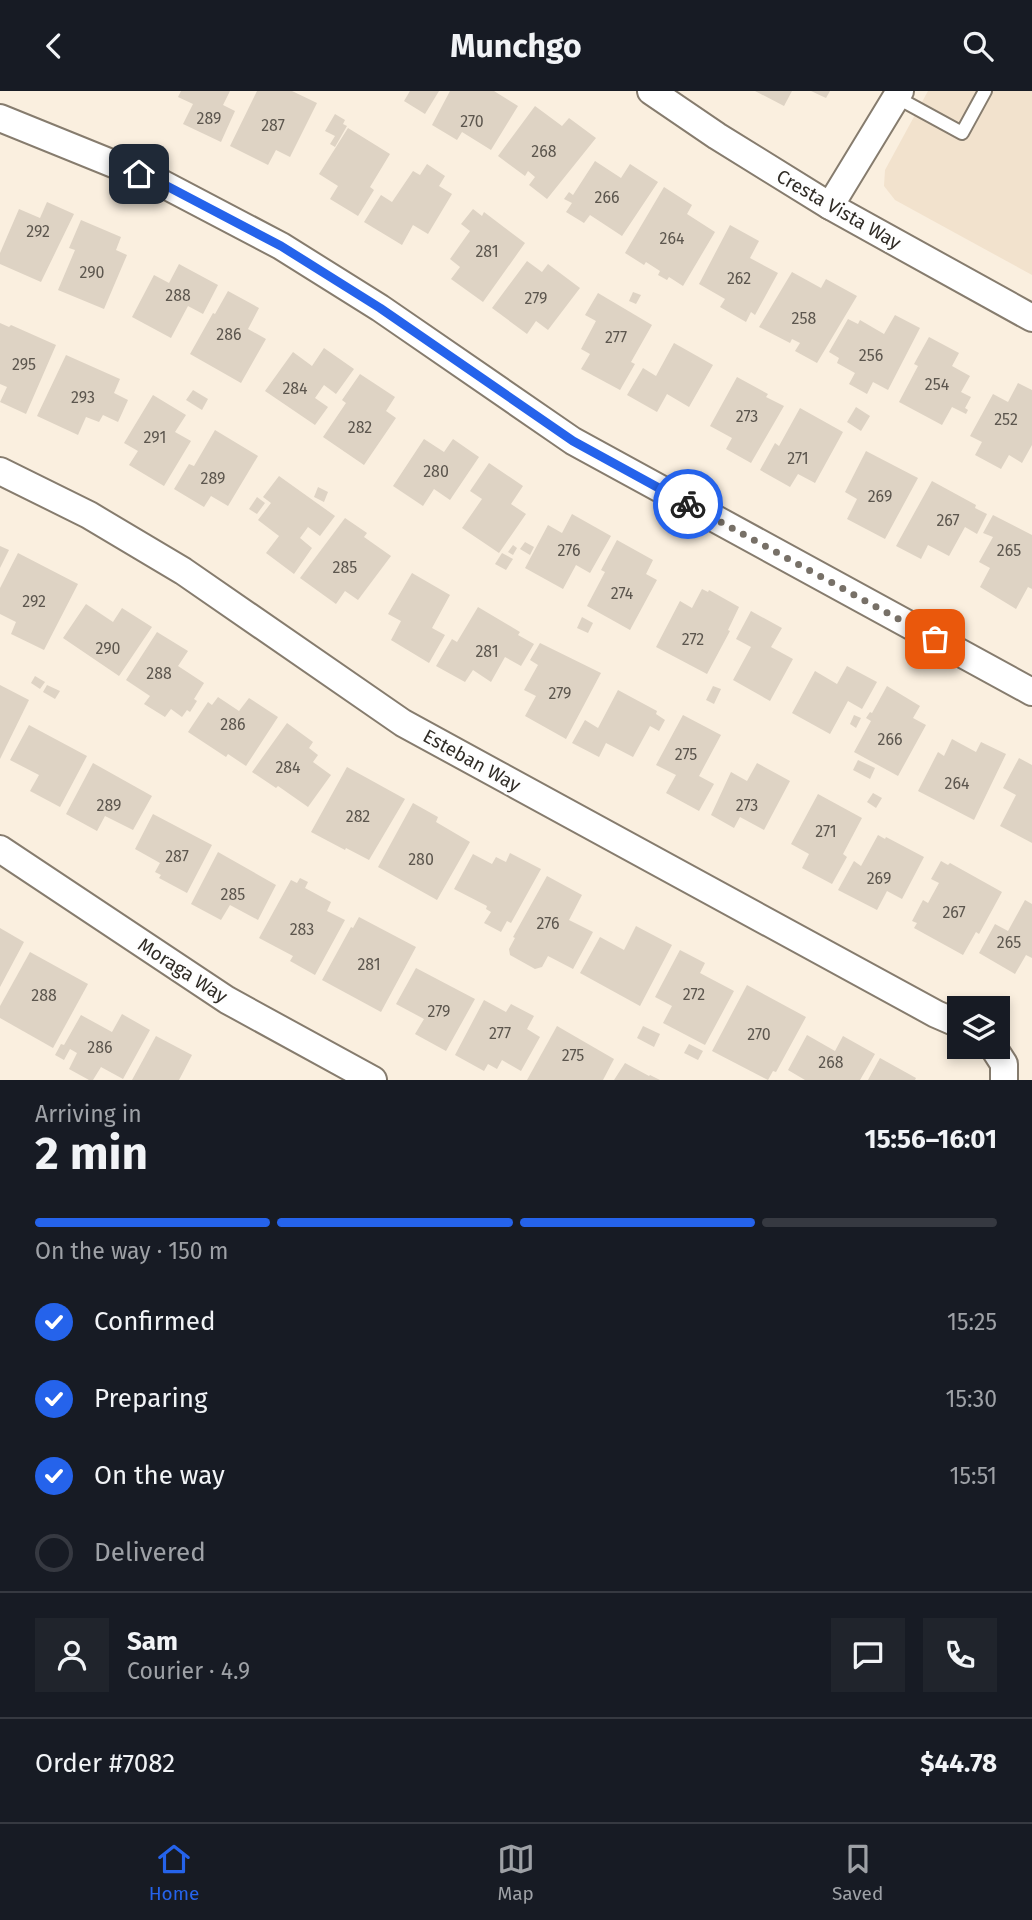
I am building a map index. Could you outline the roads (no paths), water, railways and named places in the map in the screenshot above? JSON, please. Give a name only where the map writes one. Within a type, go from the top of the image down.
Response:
[{"type":"street","name":"Cresta Vista Way","points":[[651,91],[717,136],[830,206],[1032,318]]},
{"type":"street","points":[[830,206],[898,94]]},
{"type":"street","points":[[0,118],[163,184],[281,246],[380,308],[573,441],[1032,692]]},
{"type":"street","name":"Esteban Way","points":[[0,471],[89,515],[183,571],[403,723],[947,1019]]},
{"type":"street","name":"Moraga Way","points":[[0,849],[227,1000],[373,1080]]},
{"type":"lane","points":[[898,94],[962,132],[985,91]]}]
